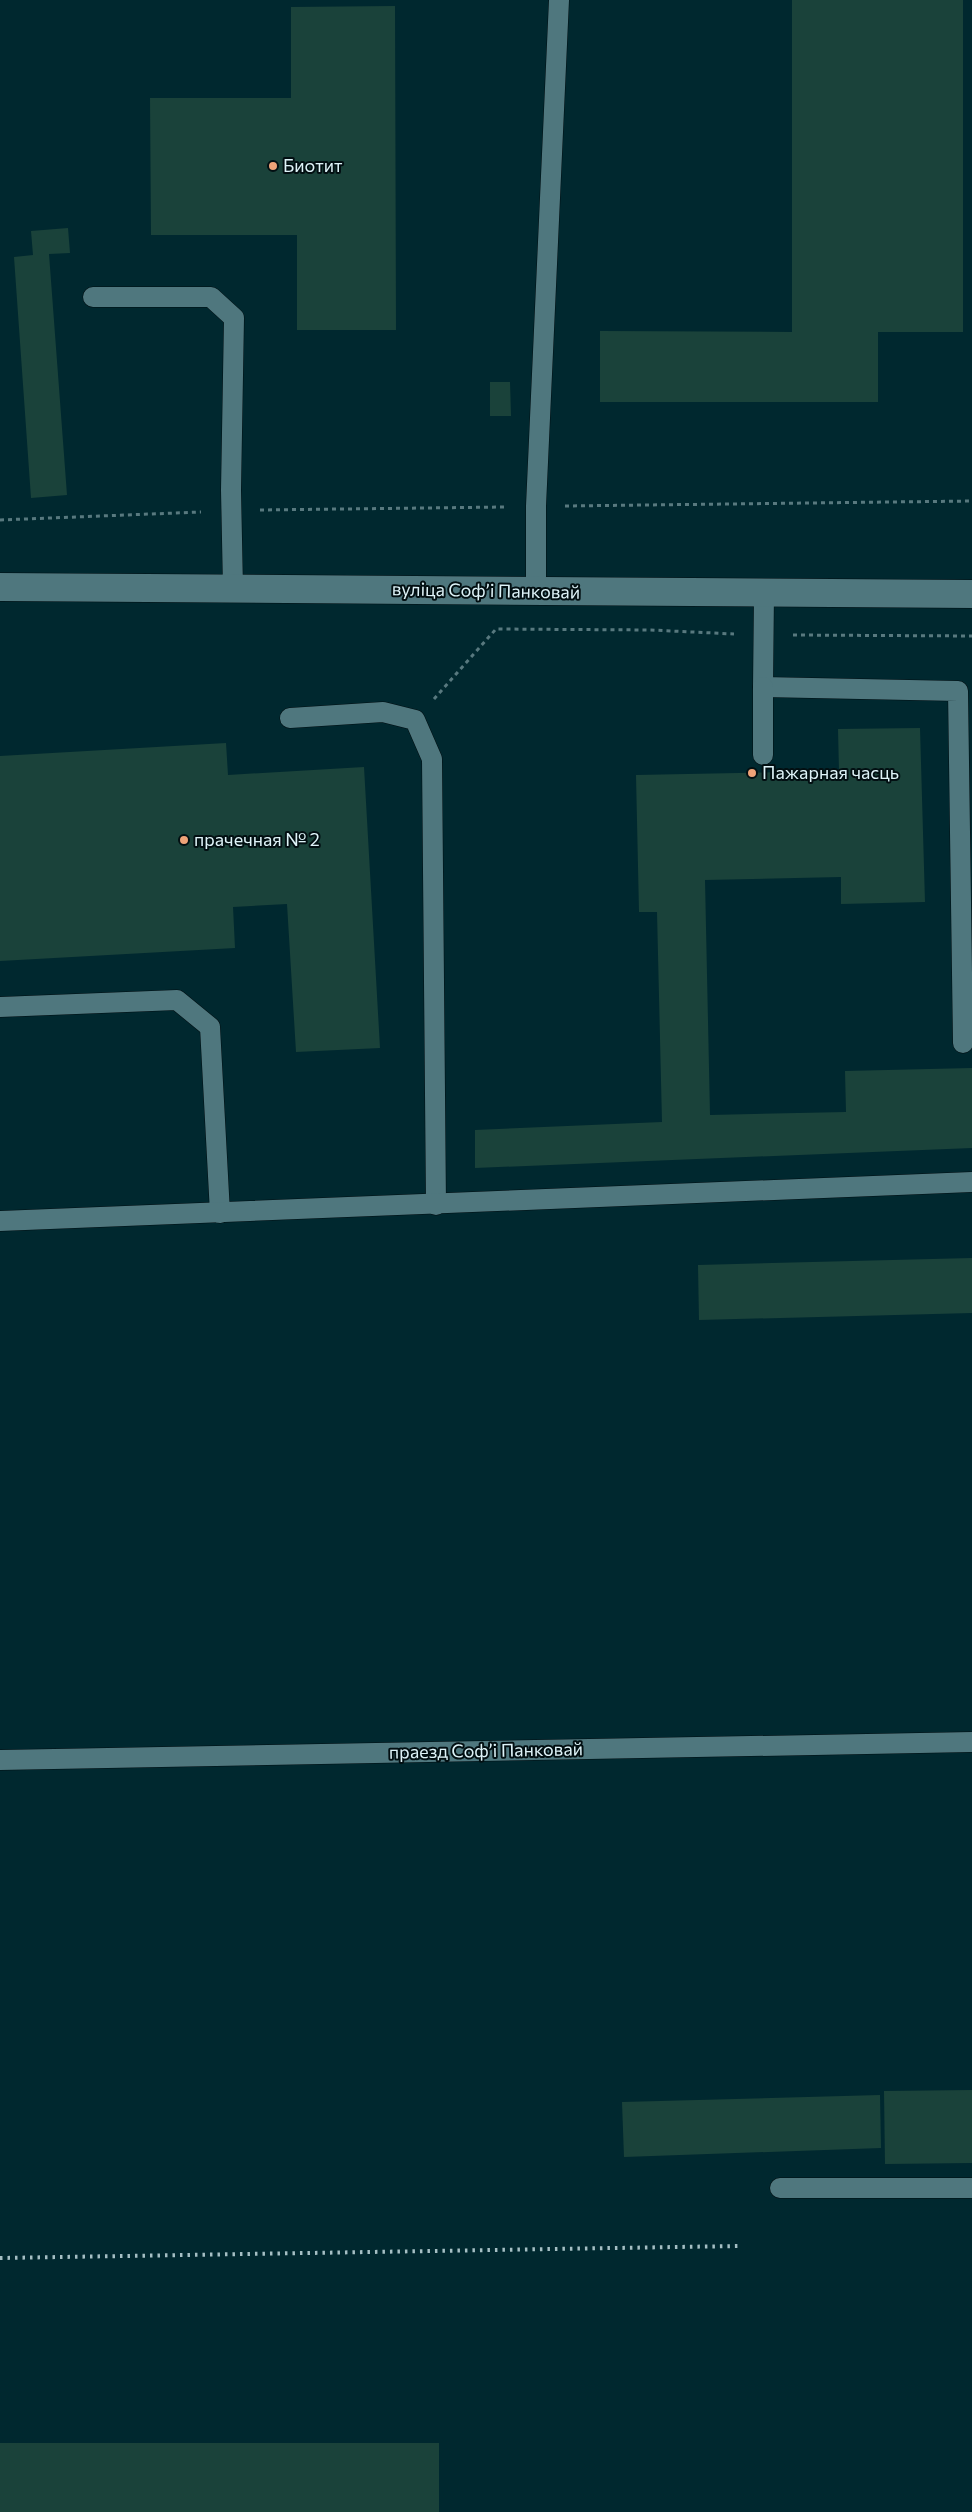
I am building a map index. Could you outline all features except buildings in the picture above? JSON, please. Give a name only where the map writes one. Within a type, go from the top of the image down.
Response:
[{"type":"street","name":"вуліца Софʼі Панковай","points":[[0,587],[972,594]]},
{"type":"lane","points":[[536,591],[536,506],[559,0]]},
{"type":"lane","points":[[93,297],[211,298],[234,318],[233,588]]},
{"type":"lane","points":[[763,755],[764,594]]},
{"type":"lane","points":[[763,687],[958,691],[964,1043]]},
{"type":"lane","points":[[290,718],[383,712],[415,720],[432,759],[436,1205]]},
{"type":"lane","points":[[0,1007],[177,1000],[210,1027],[220,1213]]},
{"type":"lane","points":[[0,1221],[972,1182]]},
{"type":"lane","name":"праезд Софʼі Панковай","points":[[0,1760],[972,1742]]},
{"type":"lane","points":[[780,2188],[972,2188]]},
{"type":"path","points":[[0,520],[232,511],[972,502]]},
{"type":"path","points":[[415,720],[496,629],[651,630],[764,635],[972,636]]},
{"type":"railway","points":[[0,2258],[738,2246]]},
{"type":"place","name":"Биотит","points":[[273,166]]},
{"type":"place","name":"Пажарная часць","points":[[752,773]]},
{"type":"place","name":"прачечная № 2","points":[[184,840]]}]
